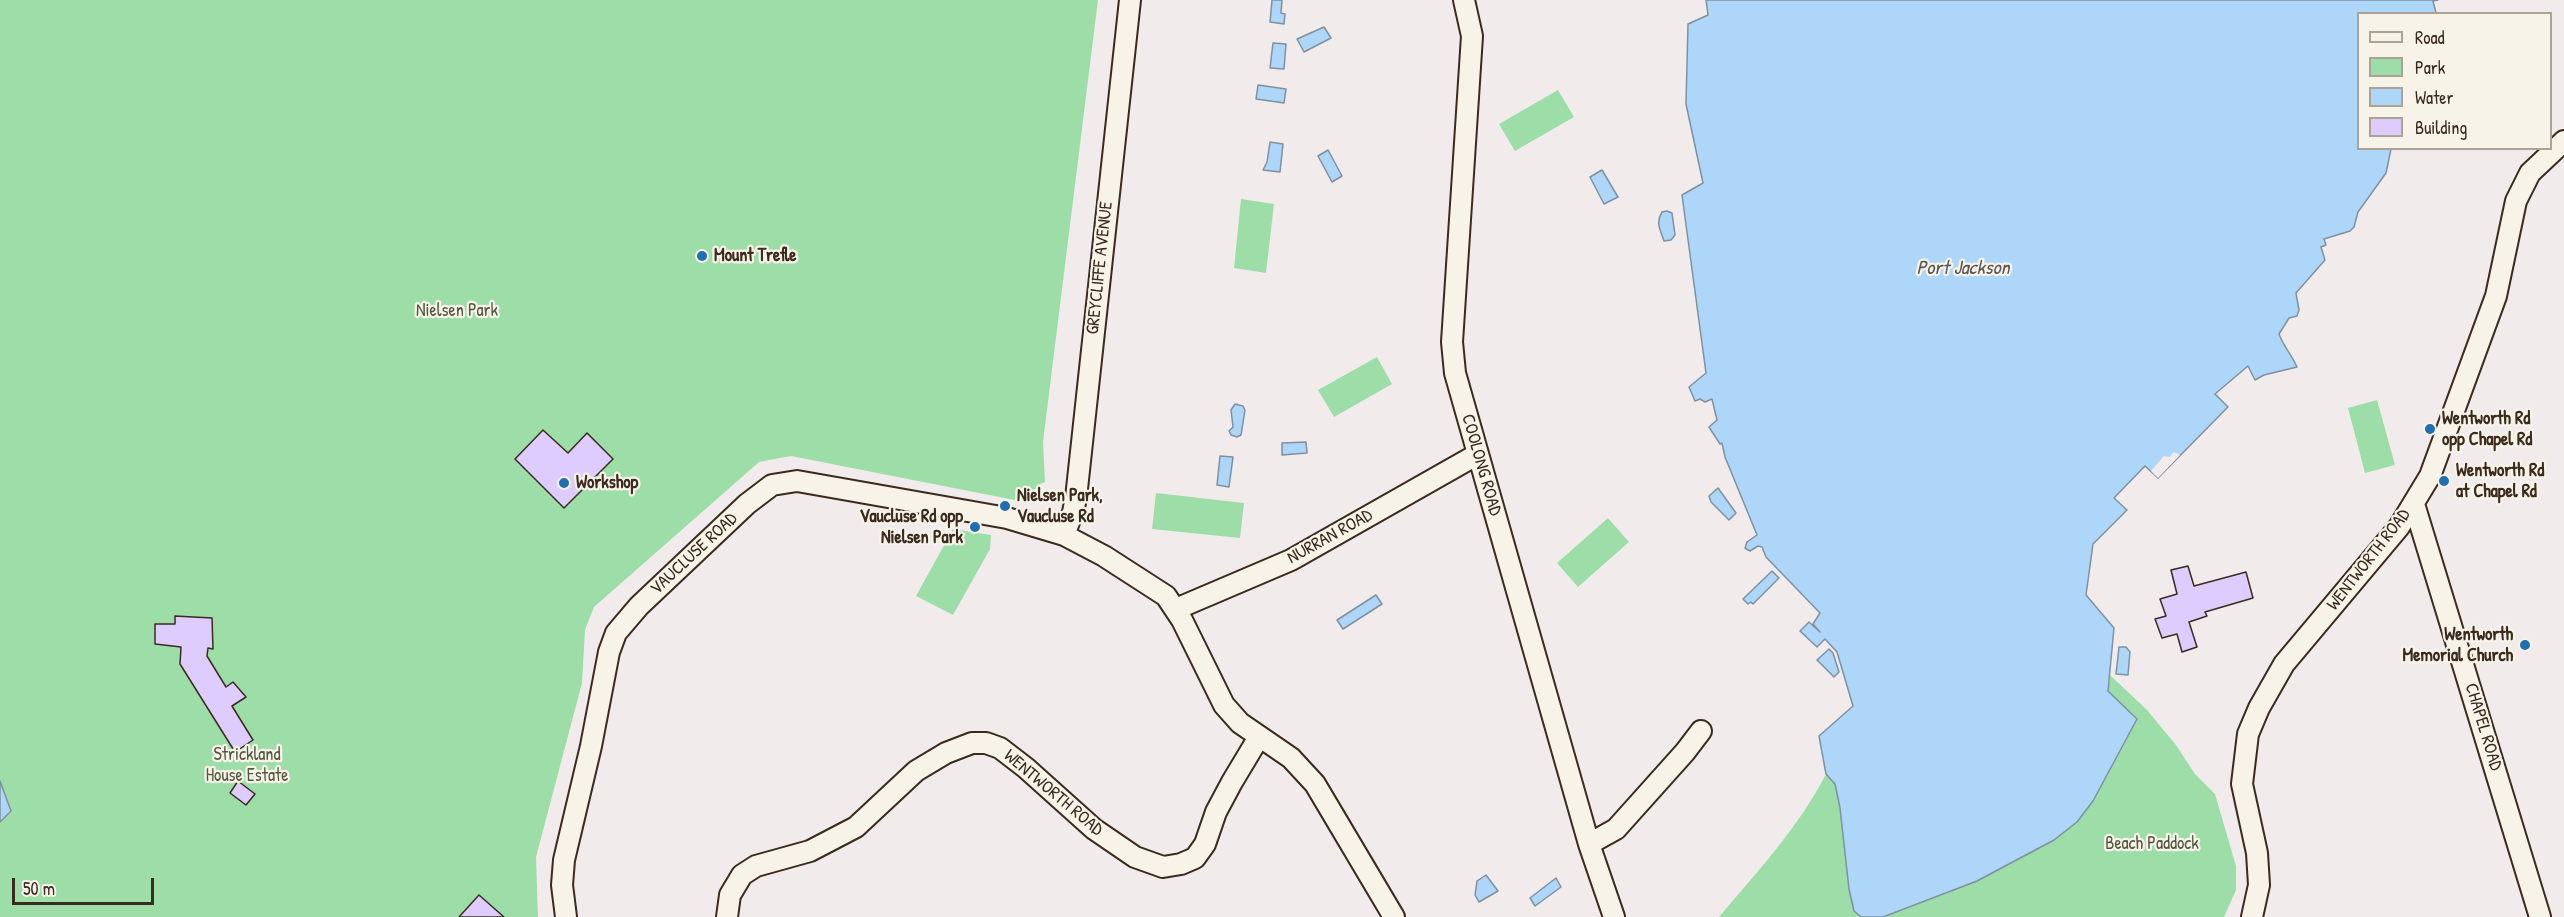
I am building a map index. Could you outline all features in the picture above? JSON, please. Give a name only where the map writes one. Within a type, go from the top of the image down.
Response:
[{"type":"street","name":"GREYCLIFFE AVENUE","points":[[1064,535],[1074,512],[1076,498],[1130,0]]},
{"type":"street","name":"COOLONG ROAD","points":[[1464,0],[1472,36],[1452,357],[1589,844],[1614,917]]},
{"type":"street","name":"WENTWORTH ROAD","points":[[2252,917],[2259,885],[2257,853],[2242,784],[2248,735],[2278,672],[2393,534],[2414,504],[2436,461],[2496,296],[2512,212],[2522,186],[2539,162],[2564,141]]},
{"type":"street","name":"NURRAN ROAD","points":[[1176,609],[1291,560],[1479,454]]},
{"type":"street","name":"VAUCLUSE ROAD","points":[[566,917],[562,885],[564,860],[591,746],[609,652],[616,633],[639,606],[763,491],[772,485],[797,481],[1007,518],[1064,535]]},
{"type":"street","name":"CHAPEL ROAD","points":[[2414,504],[2540,917]]},
{"type":"street","points":[[1064,535],[1166,596],[1176,609],[1221,699],[1240,723],[1291,758],[1315,784],[1394,917]]},
{"type":"street","points":[[1589,844],[1616,829],[1701,731]]},
{"type":"street","name":"WENTWORTH ROAD","points":[[727,917],[730,895],[742,875],[756,866],[810,851],[856,828],[916,771],[946,753],[972,743],[986,743],[1000,748],[1026,768],[1094,829],[1136,857],[1163,867],[1181,864],[1196,858],[1205,844],[1216,812],[1259,737]]},
{"type":"green space","name":"Nielsen Park","points":[[0,0],[1098,0],[1043,442],[1045,482],[1038,485],[1035,504],[791,456],[759,462],[594,607],[585,630],[582,683],[536,857],[538,917],[0,917],[0,822],[11,811],[0,781]]},
{"type":"green space","points":[[1558,90],[1574,117],[1515,151],[1499,124]]},
{"type":"green space","points":[[1241,199],[1274,204],[1266,273],[1234,268]]},
{"type":"green space","points":[[1377,357],[1392,384],[1334,417],[1318,390]]},
{"type":"green space","points":[[2377,400],[2395,465],[2365,473],[2348,408]]},
{"type":"green space","points":[[1156,493],[1244,503],[1240,538],[1152,529]]},
{"type":"green space","points":[[1608,518],[1629,542],[1578,587],[1557,563]]},
{"type":"green space","points":[[953,529],[991,535],[990,549],[953,615],[916,596]]},
{"type":"green space","name":"Beach Paddock","points":[[2110,675],[2147,710],[2176,745],[2195,774],[2215,794],[2236,866],[2236,890],[2224,917],[1883,917],[1977,881],[2054,840],[2093,801],[2121,745],[2108,691]]},
{"type":"green space","points":[[1826,774],[1835,784],[1854,911],[1861,917],[1719,917],[1790,831]]},
{"type":"water","points":[[1272,0],[1282,0],[1281,13],[1285,14],[1284,24],[1270,22]]},
{"type":"water","name":"Port Jackson","points":[[1706,0],[2438,0],[2433,1],[2436,12],[2357,12],[2357,150],[2391,150],[2386,173],[2358,212],[2354,227],[2350,231],[2324,239],[2326,245],[2321,247],[2325,260],[2296,293],[2299,310],[2297,316],[2289,318],[2279,334],[2297,367],[2264,375],[2255,380],[2248,366],[2215,394],[2228,407],[2158,478],[2145,466],[2114,498],[2127,510],[2093,544],[2086,595],[2114,628],[2108,691],[2137,719],[2093,801],[2077,822],[2054,840],[1977,881],[1883,917],[1861,917],[1854,911],[1849,889],[1840,808],[1835,784],[1826,774],[1819,736],[1853,706],[1837,652],[1825,639],[1817,647],[1800,631],[1809,622],[1820,632],[1813,624],[1820,613],[1766,557],[1762,547],[1758,546],[1750,551],[1745,548],[1747,542],[1757,535],[1725,457],[1722,443],[1720,444],[1709,427],[1717,420],[1712,399],[1705,402],[1700,399],[1695,401],[1689,387],[1706,373],[1682,195],[1703,183],[1686,104],[1688,24],[1708,15]]},
{"type":"water","points":[[1324,27],[1331,38],[1304,52],[1297,39]]},
{"type":"water","points":[[1273,43],[1286,44],[1284,69],[1270,68]]},
{"type":"water","points":[[1258,85],[1286,89],[1284,103],[1256,99]]},
{"type":"water","points":[[1270,142],[1283,144],[1280,172],[1263,170],[1267,162]]},
{"type":"water","points":[[1328,150],[1342,176],[1332,182],[1318,156]]},
{"type":"water","points":[[1602,170],[1618,197],[1604,204],[1590,177]]},
{"type":"water","points":[[1662,212],[1672,213],[1675,235],[1671,240],[1664,241],[1659,220]]},
{"type":"water","points":[[1235,404],[1243,406],[1245,410],[1241,435],[1237,437],[1231,435],[1229,431],[1233,427],[1231,410]]},
{"type":"water","points":[[1306,442],[1307,453],[1282,455],[1282,443]]},
{"type":"water","points":[[1220,456],[1233,457],[1229,487],[1217,485]]},
{"type":"water","points":[[1718,488],[1736,513],[1729,520],[1711,502],[1709,496]]},
{"type":"water","points":[[1772,571],[1779,578],[1753,604],[1751,602],[1748,604],[1743,599]]},
{"type":"water","points":[[1376,595],[1382,604],[1343,629],[1337,620]]},
{"type":"water","points":[[2119,647],[2126,647],[2130,652],[2128,675],[2116,674]]},
{"type":"water","points":[[1829,649],[1833,653],[1839,672],[1834,677],[1817,660]]},
{"type":"water","points":[[0,781],[11,811],[0,822]]},
{"type":"water","points":[[1486,875],[1498,891],[1479,902],[1475,895],[1477,881]]},
{"type":"water","points":[[1556,878],[1561,887],[1535,906],[1530,898]]},
{"type":"pier","points":[[2174,452],[2180,455],[2158,478],[2151,471],[2164,456],[2169,457]]},
{"type":"building","name":"Workshop","points":[[543,430],[568,453],[587,433],[613,459],[564,508],[515,459]]},
{"type":"building","points":[[2188,566],[2194,586],[2246,572],[2253,598],[2205,612],[2207,616],[2189,622],[2197,647],[2182,652],[2177,634],[2162,638],[2155,619],[2166,616],[2160,599],[2177,594],[2171,570]]},
{"type":"building","points":[[175,616],[212,618],[213,649],[208,648],[207,656],[226,687],[233,682],[246,697],[232,706],[253,740],[235,752],[180,664],[181,647],[155,644],[155,624],[175,624]]},
{"type":"building","points":[[238,781],[255,794],[246,805],[230,793]]},
{"type":"building","points":[[479,895],[504,917],[459,917]]},
{"type":"place","name":"Mount Trefle","points":[[702,256]]},
{"type":"place","name":"Wentworth Rd opp Chapel Rd","points":[[2430,429]]},
{"type":"place","name":"Wentworth Rd at Chapel Rd","points":[[2444,481]]},
{"type":"place","name":"Workshop","points":[[564,483]]},
{"type":"place","name":"Nielsen Park, Vaucluse Rd","points":[[1005,506]]},
{"type":"place","name":"Vaucluse Rd opp Nielsen Park","points":[[975,527]]},
{"type":"place","name":"Wentworth Memorial Church","points":[[2525,645]]},
{"type":"park label","name":"Strickland House Estate","points":[[247,765]]}]
